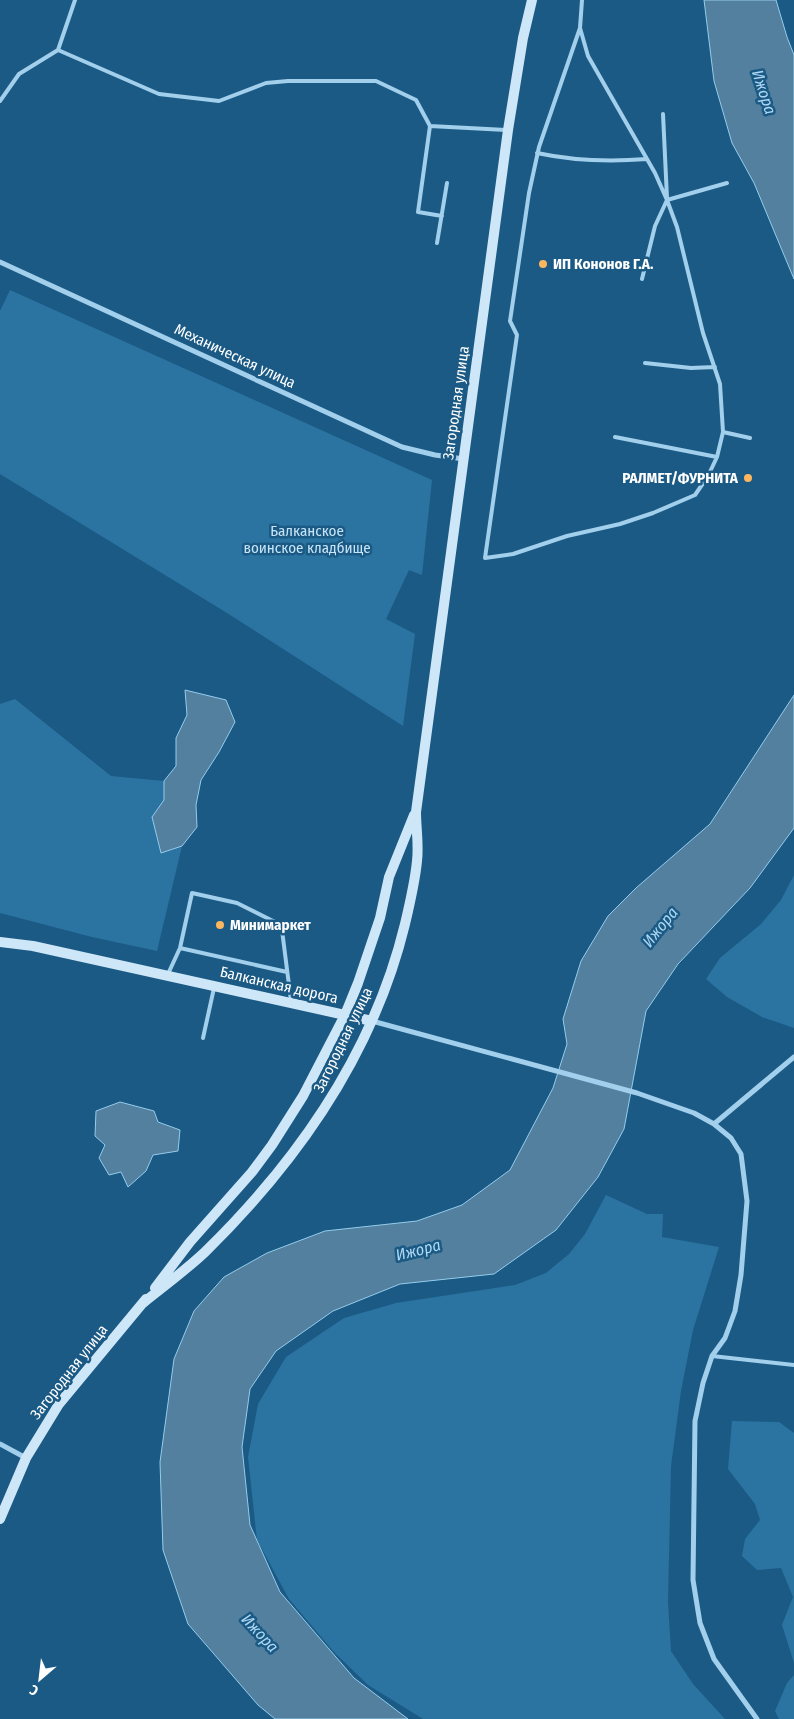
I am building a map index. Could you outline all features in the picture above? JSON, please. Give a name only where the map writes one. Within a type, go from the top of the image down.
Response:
[{"type":"main road","name":"Загородная улица","points":[[144,1303],[204,1253],[260,1195],[286,1163],[327,1106],[348,1070],[372,1021],[387,984],[400,943],[413,892],[418,859],[416,812],[508,130],[518,65],[532,0]]},
{"type":"main road","name":"Загородная улица","points":[[0,1520],[26,1458],[59,1404],[144,1303],[190,1242],[252,1172],[272,1145],[303,1096],[345,1015],[380,918],[389,877],[416,812]]},
{"type":"main road","name":"Балканская дорога","points":[[0,942],[33,946],[372,1021]]},
{"type":"street","name":"Механическая улица","points":[[0,262],[402,447],[434,455],[464,459]]},
{"type":"street","name":"Балканская дорога","points":[[372,1021],[637,1093],[694,1113],[714,1124],[731,1138],[741,1154],[746,1201],[741,1275],[735,1311],[725,1338],[712,1356],[703,1383],[695,1420],[693,1580],[700,1624],[714,1659],[757,1719]]},
{"type":"street","points":[[714,1124],[794,1057]]},
{"type":"street","points":[[0,1444],[26,1458]]},
{"type":"lane","points":[[0,101],[18,74],[58,50],[75,0]]},
{"type":"lane","points":[[580,28],[588,56],[647,159],[667,200],[677,227],[703,333],[720,384],[723,432],[717,456],[708,476],[695,495],[653,514],[568,536],[513,554],[485,558],[517,335],[510,321],[529,193],[537,153],[580,28],[582,0]]},
{"type":"lane","points":[[58,50],[159,94],[219,100],[266,83],[288,81],[376,81],[416,100],[430,126],[418,212],[442,216]]},
{"type":"lane","points":[[642,279],[655,226],[667,200],[663,114]]},
{"type":"lane","points":[[430,126],[508,130]]},
{"type":"lane","points":[[537,153],[568,160],[619,162],[647,159]]},
{"type":"lane","points":[[437,243],[447,183]]},
{"type":"lane","points":[[667,200],[727,183]]},
{"type":"lane","points":[[645,363],[691,368],[715,367]]},
{"type":"lane","points":[[723,432],[750,438]]},
{"type":"lane","points":[[616,437],[717,456]]},
{"type":"lane","points":[[167,976],[180,948],[192,893],[237,903],[279,924],[282,930],[291,1003]]},
{"type":"lane","points":[[180,948],[287,972]]},
{"type":"lane","points":[[203,1038],[214,986]]},
{"type":"lane","points":[[712,1356],[794,1365]]},
{"type":"green space","name":"Балканское воинское кладбище","points":[[10,290],[432,480],[422,575],[409,570],[386,619],[415,634],[403,726],[227,613],[0,474],[0,311]]},
{"type":"green space","points":[[15,699],[111,776],[164,781],[164,800],[152,817],[161,853],[182,846],[157,951],[92,937],[0,913],[0,704]]},
{"type":"green space","points":[[794,875],[794,1028],[762,1017],[727,997],[706,979],[720,958],[761,924],[781,900]]},
{"type":"green space","points":[[606,1195],[647,1214],[663,1214],[662,1237],[719,1247],[693,1330],[681,1391],[671,1466],[668,1602],[671,1651],[693,1684],[725,1719],[423,1719],[368,1685],[334,1652],[289,1599],[257,1540],[248,1457],[258,1404],[286,1357],[344,1318],[396,1303],[515,1285],[546,1273],[569,1254],[585,1234]]},
{"type":"green space","points":[[732,1421],[779,1422],[794,1433],[794,1663],[782,1625],[793,1597],[781,1568],[757,1570],[742,1556],[745,1539],[760,1520],[755,1504],[728,1469]]},
{"type":"green space","points":[[794,1675],[794,1719],[779,1719],[775,1711],[787,1683]]},
{"type":"water","name":"Ижора","points":[[704,0],[776,0],[794,55],[794,279],[754,183],[732,143],[714,81]]},
{"type":"water","points":[[185,690],[226,700],[235,722],[201,780],[196,805],[197,827],[182,846],[161,853],[152,817],[164,800],[164,781],[176,766],[176,738],[187,715]]},
{"type":"water","name":"Ижора","points":[[794,695],[794,828],[750,888],[678,964],[646,1011],[624,1129],[598,1177],[556,1230],[494,1274],[400,1284],[333,1311],[276,1351],[250,1389],[242,1447],[250,1525],[280,1592],[354,1678],[408,1719],[275,1719],[258,1705],[188,1624],[163,1550],[160,1462],[174,1359],[194,1311],[224,1277],[267,1253],[325,1231],[417,1221],[462,1205],[510,1170],[553,1088],[567,1044],[563,1019],[581,961],[608,916],[636,888],[710,824]]},
{"type":"water","points":[[120,1102],[154,1111],[158,1122],[180,1130],[178,1151],[153,1155],[146,1171],[128,1187],[121,1172],[109,1175],[99,1158],[105,1145],[95,1136],[96,1111]]},
{"type":"place","name":"ИП Кононов Г.А.","points":[[543,264]]},
{"type":"place","name":"РАЛМЕТ/ФУРНИТА","points":[[748,478]]},
{"type":"place","name":"Минимаркет","points":[[220,925]]}]
